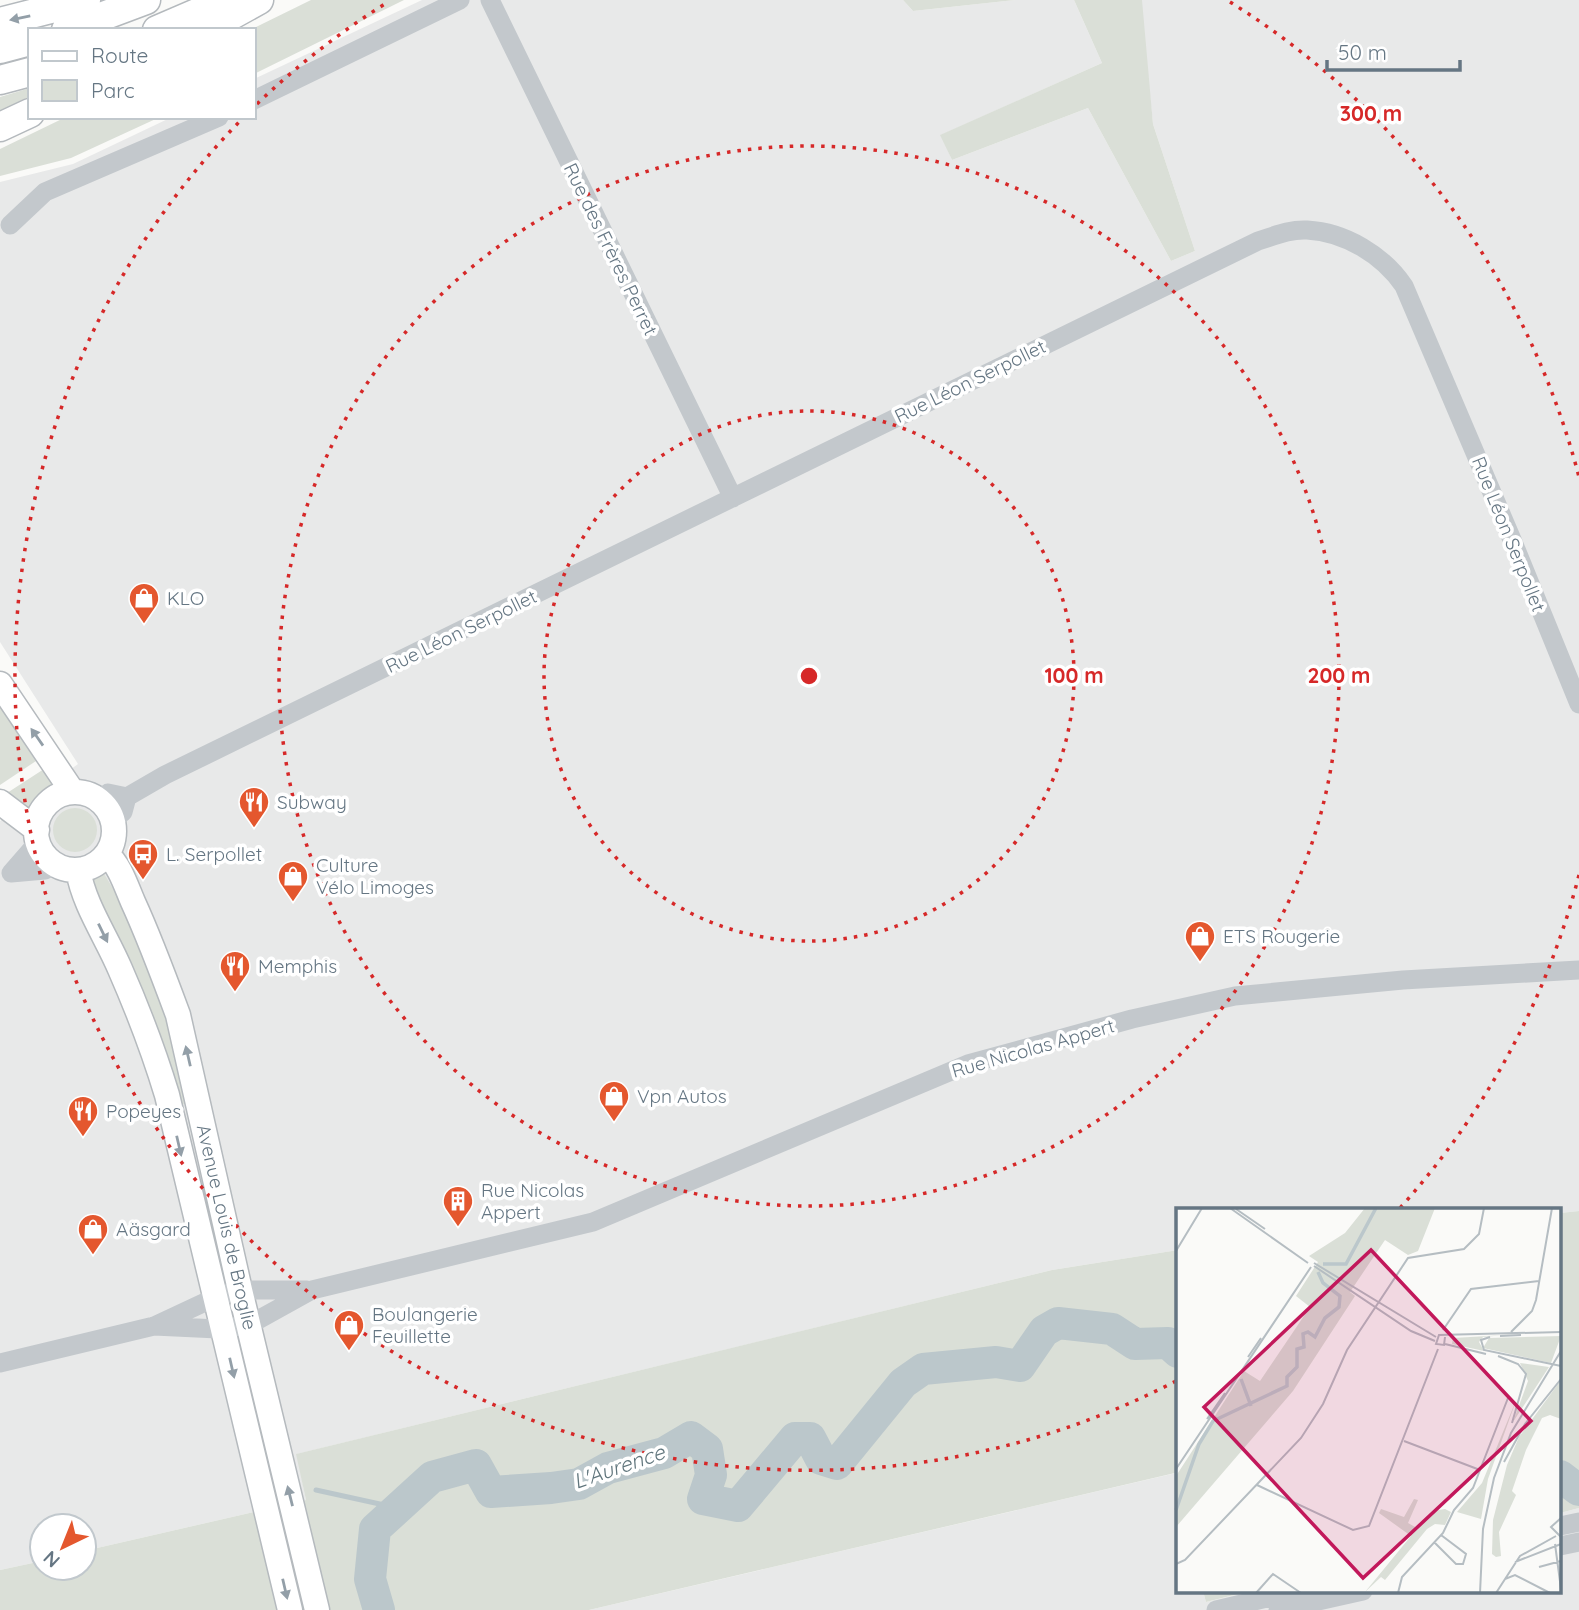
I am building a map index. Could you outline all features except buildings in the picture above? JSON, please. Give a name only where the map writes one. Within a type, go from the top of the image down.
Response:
[{"type":"highway","points":[[0,22],[86,0]]},
{"type":"highway","points":[[71,28],[146,0]]},
{"type":"highway","points":[[162,28],[227,0]]},
{"type":"highway","points":[[207,28],[259,0]]},
{"type":"highway","points":[[0,50],[28,42]]},
{"type":"highway","points":[[0,80],[28,73]]},
{"type":"highway","points":[[0,127],[28,114]]},
{"type":"main road","points":[[0,684],[72,791]]},
{"type":"main road","points":[[0,802],[37,836],[44,854],[67,869],[78,870],[92,866],[107,854],[113,842],[106,811],[93,796],[72,791],[48,802],[40,813],[37,836]]},
{"type":"main road","name":"Avenue Louis de Broglie","points":[[107,854],[115,862],[129,892],[178,1015],[240,1290],[317,1610]]},
{"type":"main road","name":"Avenue Louis de Broglie","points":[[78,870],[81,887],[120,967],[167,1095],[290,1610]]},
{"type":"street","points":[[256,99],[460,0]]},
{"type":"street","name":"Rue des Frères Perret","points":[[490,0],[733,498]]},
{"type":"street","points":[[10,225],[45,192],[214,119]]},
{"type":"street","name":"Rue Léon Serpollet","points":[[106,811],[123,812],[127,797],[164,775],[1258,241],[1305,230],[1324,233],[1379,257],[1393,270],[1404,286],[1579,704]]},
{"type":"street","points":[[5,874],[37,836]]},
{"type":"street","points":[[5,874],[45,870],[54,863]]},
{"type":"street","name":"Rue Nicolas Appert","points":[[154,1326],[216,1297],[240,1290],[312,1290],[593,1222],[968,1064],[1132,1019],[1235,996],[1403,980],[1579,970]]},
{"type":"street","name":"Rue Nicolas Appert","points":[[249,1325],[312,1290]]},
{"type":"street","points":[[0,1363],[154,1326],[223,1329],[249,1325]]},
{"type":"street","points":[[1216,1610],[1293,1592]]},
{"type":"street","points":[[1278,1610],[1359,1592]]},
{"type":"shaded area","points":[[422,0],[903,0],[913,11],[1015,0],[1074,0],[1102,63],[941,135],[952,160],[1088,108],[1171,261],[1195,251],[1153,124],[1140,0],[1579,0],[1579,1211],[1562,1213],[1562,1208],[1176,1208],[1176,1250],[1052,1270],[297,1454],[306,1500],[98,1548],[98,1512],[28,1512],[28,1564],[0,1570],[0,821],[78,764],[0,642],[0,182],[73,164],[168,119],[256,119],[256,78]]},
{"type":"shaded area","points":[[1176,1473],[1176,1592],[1203,1592],[1206,1602],[1246,1592],[1562,1592],[1562,1512],[1579,1508],[1579,1610],[589,1610]]},
{"type":"green space","points":[[311,0],[404,0],[256,73],[254,28]]},
{"type":"green space","points":[[903,0],[1015,0],[913,11]]},
{"type":"green space","points":[[1074,0],[1142,0],[1153,124],[1195,251],[1171,261],[1088,108],[952,160],[940,135],[1102,63]]},
{"type":"green space","points":[[28,89],[28,108],[0,122],[0,97]]},
{"type":"green space","points":[[62,119],[156,119],[71,158],[0,176],[0,149]]},
{"type":"green space","points":[[0,705],[36,761],[0,785]]},
{"type":"green space","points":[[44,769],[56,785],[43,792],[30,808],[7,793]]},
{"type":"green space","points":[[75,808],[91,814],[97,830],[91,846],[75,852],[59,846],[53,830],[59,814]]},
{"type":"green space","points":[[103,872],[130,917],[168,1005],[186,1104],[181,1104],[86,880]]},
{"type":"green space","points":[[1579,1211],[1579,1508],[1562,1512],[1562,1213]]},
{"type":"green space","points":[[1176,1250],[1176,1476],[1175,1473],[589,1610],[0,1610],[0,1570],[28,1564],[28,1582],[98,1582],[98,1548],[306,1500],[296,1454],[1052,1270]]},
{"type":"green space","points":[[1203,1592],[1246,1592],[1206,1602]]},
{"type":"waterway","name":"L'Aurence","points":[[379,1610],[370,1579],[375,1529],[432,1477],[476,1465],[491,1492],[579,1484],[608,1468],[664,1453],[691,1437],[707,1449],[711,1475],[703,1499],[738,1506],[795,1438],[810,1438],[821,1459],[837,1464],[903,1383],[923,1369],[996,1362],[1020,1366],[1044,1331],[1058,1323],[1112,1329],[1135,1344],[1168,1343],[1176,1350]]},
{"type":"waterway","name":"L'Aurence","points":[[1562,1477],[1579,1490]]},
{"type":"waterway","points":[[316,1490],[398,1508]]},
{"type":"place","name":"KLO","points":[[144,625]]},
{"type":"place","name":"Subway","points":[[254,829]]},
{"type":"place","name":"L. Serpollet","points":[[143,881]]},
{"type":"place","name":"Culture Vélo Limoges","points":[[293,903]]},
{"type":"place","name":"ETS Rougerie","points":[[1200,963]]},
{"type":"place","name":"Memphis","points":[[235,993]]},
{"type":"place","name":"Vpn Autos","points":[[614,1123]]},
{"type":"place","name":"Popeyes","points":[[83,1138]]},
{"type":"place","name":"Rue Nicolas Appert","points":[[458,1228]]},
{"type":"place","name":"Aäsgard","points":[[93,1256]]},
{"type":"place","name":"Boulangerie Feuillette","points":[[349,1352]]}]
